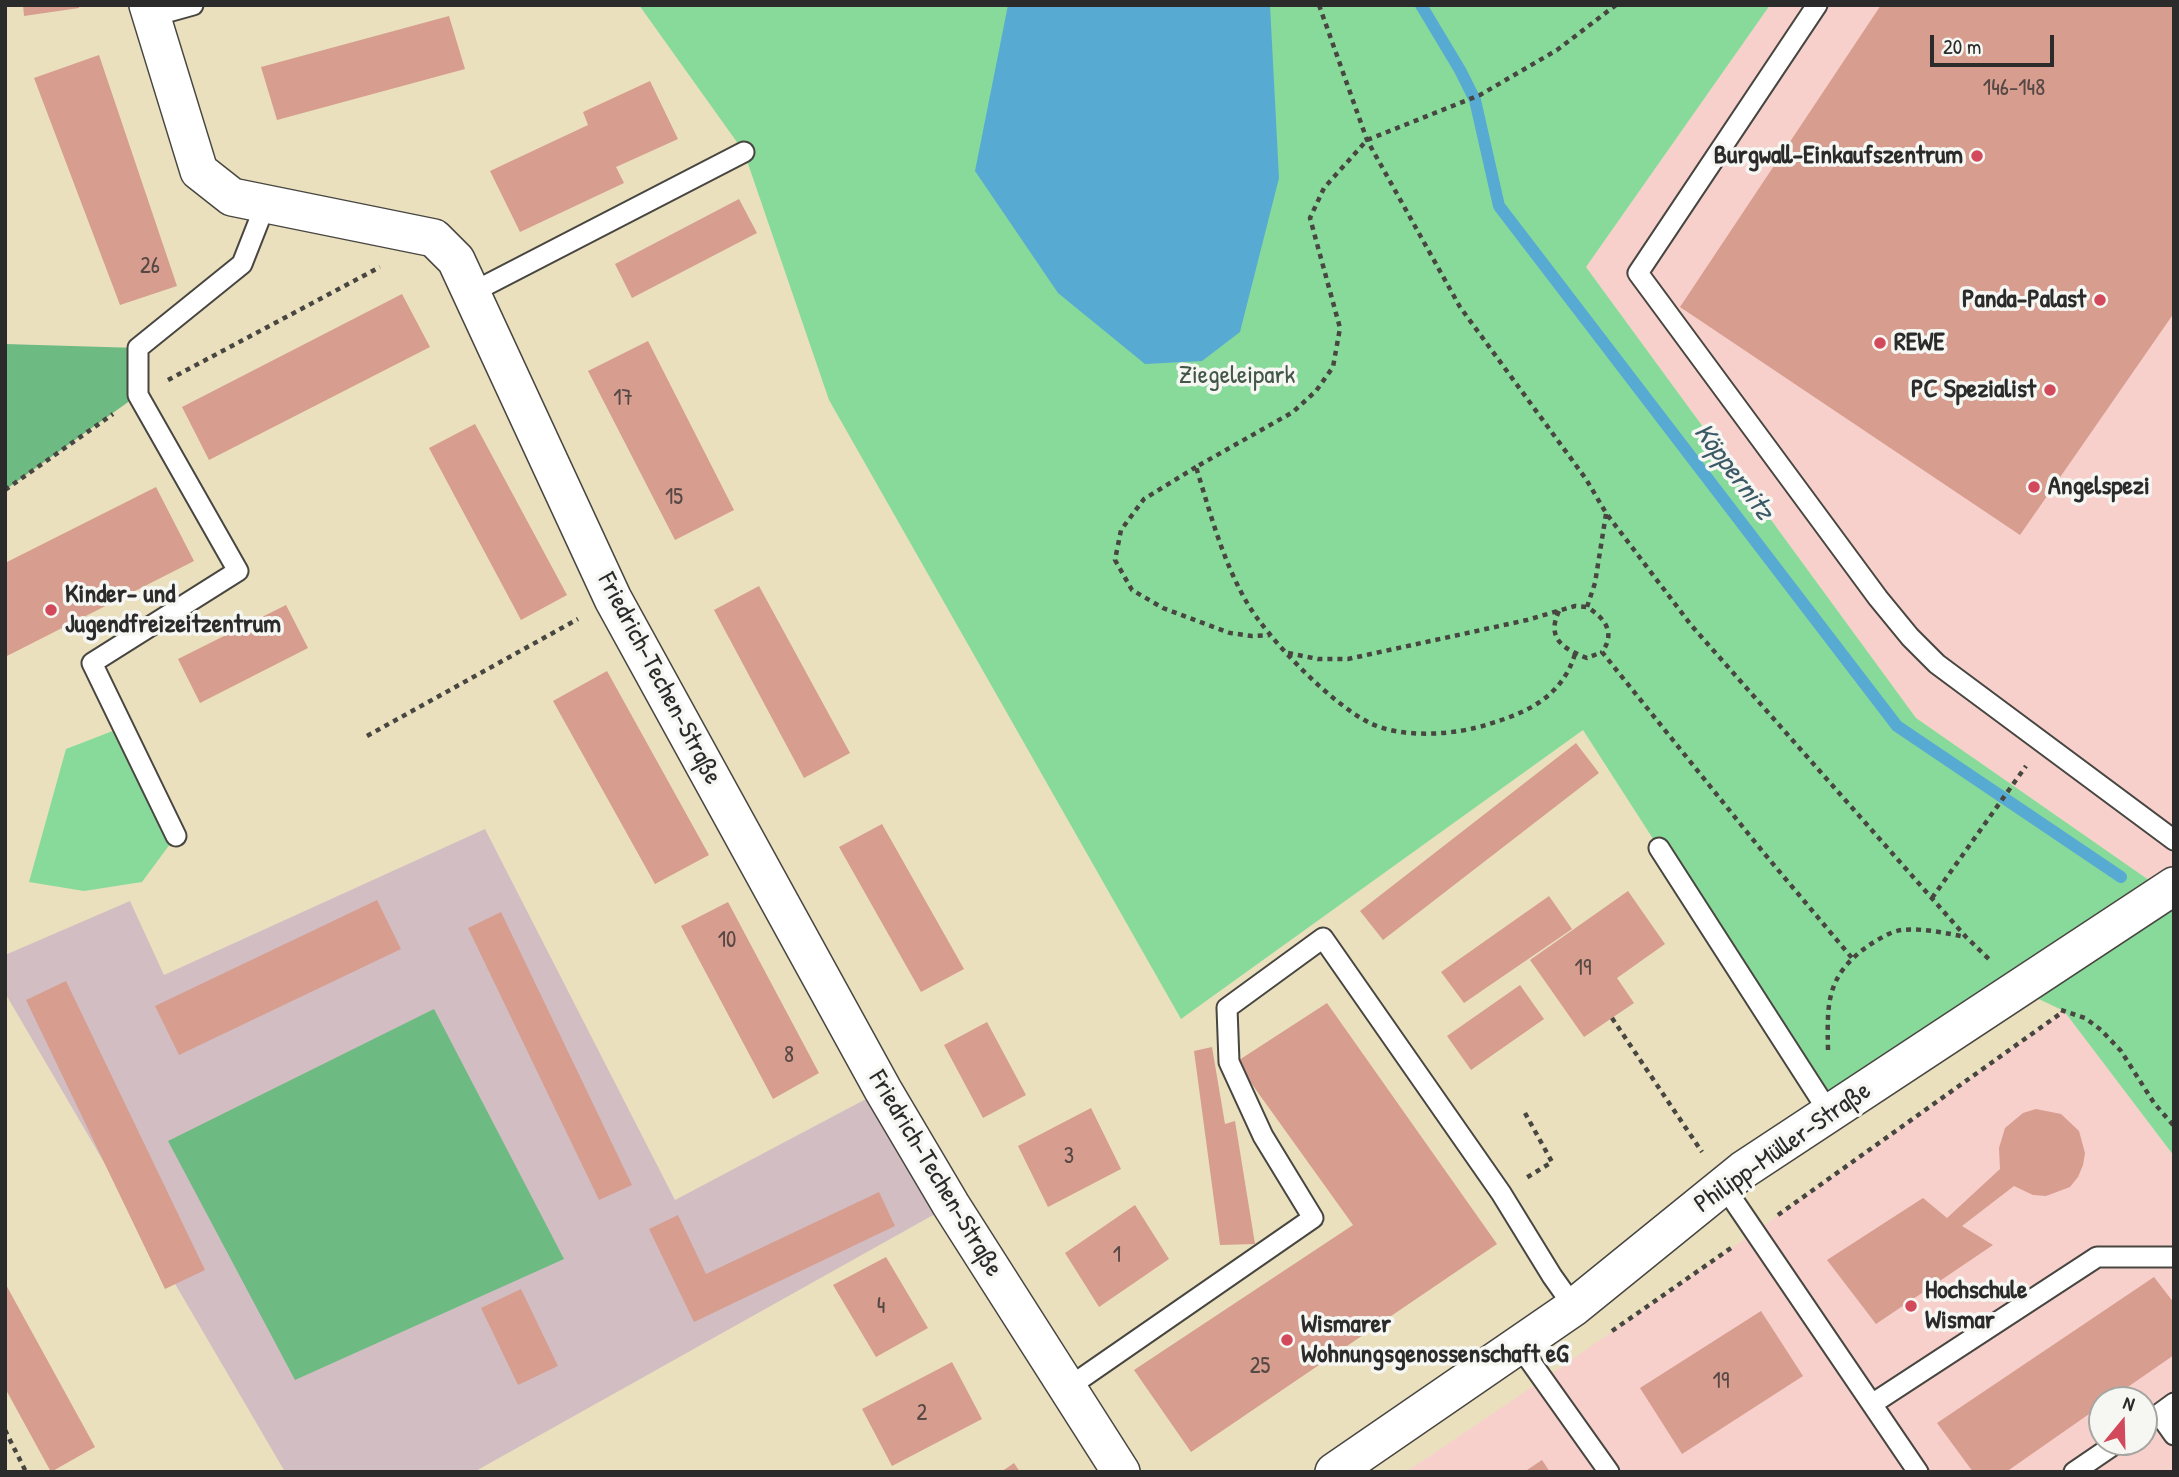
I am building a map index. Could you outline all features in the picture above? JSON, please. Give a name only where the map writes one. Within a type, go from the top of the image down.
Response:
[{"type":"street","points":[[149,11],[199,171],[232,197],[434,238]]},
{"type":"street","name":"Friedrich-Techen-Straße","points":[[434,238],[456,260],[613,599],[883,1090],[951,1205],[1121,1472]]},
{"type":"street","name":"Philipp-Müller-Straße","points":[[1334,1472],[1574,1307],[1716,1174],[1830,1114],[2170,889]]},
{"type":"lane","points":[[149,11],[192,5]]},
{"type":"lane","points":[[1817,5],[1638,272],[1878,598],[1910,637],[1937,664],[2174,839]]},
{"type":"lane","points":[[471,293],[744,152]]},
{"type":"lane","points":[[176,836],[92,663],[238,571],[138,395],[138,348],[242,264],[266,203]]},
{"type":"lane","points":[[1659,848],[1830,1114]]},
{"type":"lane","points":[[1066,1389],[1313,1218],[1263,1136],[1228,1062],[1227,1008],[1323,938],[1501,1192],[1574,1307]]},
{"type":"lane","points":[[1716,1174],[1918,1472]]},
{"type":"lane","points":[[1872,1404],[2097,1257],[2174,1257]]},
{"type":"lane","points":[[1518,1344],[1609,1472]]},
{"type":"lane","points":[[2159,1414],[2174,1435]]},
{"type":"lane","points":[[2074,1472],[2097,1456]]},
{"type":"path","points":[[1319,5],[1367,140],[1460,307],[1586,479],[1606,513],[1690,625],[1966,937],[2020,989],[2044,1003],[2085,1018],[2101,1030],[2121,1051],[2172,1123]]},
{"type":"path","points":[[1270,635],[1230,633],[1196,622],[1163,608],[1132,590],[1115,560],[1121,530],[1144,499],[1293,412],[1316,391],[1333,367],[1340,328],[1310,218],[1324,188],[1367,140],[1480,95],[1557,50],[1616,5]]},
{"type":"path","points":[[5,490],[138,395],[434,238]]},
{"type":"path","points":[[1196,467],[1224,555],[1247,601],[1270,635],[1337,701],[1370,723],[1395,730],[1439,734],[1474,730],[1511,718],[1547,698],[1563,682],[1575,654]]},
{"type":"path","points":[[1587,607],[1595,583],[1606,513]]},
{"type":"path","points":[[367,736],[613,599]]},
{"type":"path","points":[[1287,653],[1318,659],[1348,659],[1574,606],[1587,607],[1600,615],[1608,627],[1607,645],[1602,652],[1587,658],[1563,647],[1555,633],[1555,620],[1560,610]]},
{"type":"path","points":[[1602,652],[1763,852],[1852,957]]},
{"type":"path","points":[[1932,898],[2011,787]]},
{"type":"path","points":[[1829,1054],[1827,1013],[1834,981],[1852,957],[1899,930],[1930,930],[1966,937]]},
{"type":"path","points":[[1612,1018],[1716,1174]]},
{"type":"path","points":[[1501,1192],[1552,1162],[1525,1113]]},
{"type":"path","points":[[5,1430],[26,1472]]},
{"type":"shaded area","points":[[1770,5],[2174,5],[2174,886],[2166,892],[1916,718],[1586,267]]},
{"type":"shaded area","points":[[485,829],[675,1200],[883,1090],[951,1205],[474,1472],[285,1472],[5,993],[5,955],[130,901],[164,975]]},
{"type":"shaded area","name":"Hochschule Wismar","points":[[2064,1011],[2174,1156],[2174,1472],[1406,1472],[1544,1379]]},
{"type":"green space","name":"Ziegeleipark","points":[[639,5],[1770,5],[1586,267],[1916,718],[2166,892],[2174,893],[2174,1156],[2064,1011],[2020,990],[1830,1114],[1583,730],[1181,1019],[829,400],[744,152]]},
{"type":"green space","points":[[5,344],[138,348],[138,395],[5,490]]},
{"type":"green space","points":[[123,727],[176,836],[142,882],[84,891],[29,882],[66,749]]},
{"type":"green space","points":[[434,1009],[564,1259],[295,1380],[168,1141]]},
{"type":"water","points":[[1008,5],[1270,5],[1279,178],[1240,332],[1202,361],[1145,364],[1058,293],[975,171]]},
{"type":"building","points":[[23,5],[79,5],[79,8],[24,16]]},
{"type":"building","name":"Burgwall-Einkaufszentrum","points":[[1881,5],[2174,5],[2174,313],[2020,535],[1680,307]]},
{"type":"building","points":[[449,16],[465,69],[277,120],[261,67]]},
{"type":"building","points":[[99,55],[177,286],[120,305],[34,78]]},
{"type":"building","points":[[650,81],[678,139],[616,167],[624,183],[520,232],[490,171],[588,125],[583,112]]},
{"type":"building","points":[[739,199],[757,233],[632,298],[615,264]]},
{"type":"building","points":[[402,294],[430,347],[209,460],[182,407]]},
{"type":"building","points":[[648,341],[734,510],[675,540],[588,371]]},
{"type":"building","points":[[475,424],[567,595],[521,620],[429,448]]},
{"type":"building","name":"Kinder- und Jugendfreizeitzentrum","points":[[156,487],[194,561],[5,657],[5,563]]},
{"type":"building","points":[[759,586],[850,753],[804,778],[714,610]]},
{"type":"building","points":[[286,605],[308,648],[200,703],[178,659]]},
{"type":"building","points":[[607,671],[709,855],[655,884],[553,701]]},
{"type":"building","points":[[1576,743],[1599,773],[1383,940],[1360,911]]},
{"type":"building","points":[[882,824],[964,969],[921,992],[839,847]]},
{"type":"building","points":[[1628,891],[1665,944],[1617,978],[1634,1003],[1584,1037],[1530,960]]},
{"type":"building","points":[[1549,896],[1572,929],[1464,1003],[1441,972]]},
{"type":"building","points":[[377,900],[401,949],[179,1055],[155,1006]]},
{"type":"building","points":[[728,902],[819,1073],[773,1099],[681,926]]},
{"type":"building","points":[[501,912],[632,1185],[599,1200],[468,928]]},
{"type":"building","points":[[66,981],[205,1270],[165,1289],[26,1000]]},
{"type":"building","points":[[1520,985],[1544,1019],[1471,1070],[1447,1036]]},
{"type":"building","points":[[1327,1003],[1497,1244],[1191,1452],[1134,1370],[1353,1225],[1236,1062]]},
{"type":"building","points":[[987,1022],[1026,1095],[983,1118],[944,1045]]},
{"type":"building","points":[[1212,1047],[1225,1124],[1235,1121],[1255,1244],[1220,1245],[1194,1051]]},
{"type":"building","points":[[1091,1108],[1121,1169],[1048,1207],[1018,1146]]},
{"type":"building","points":[[2036,1109],[2061,1114],[2079,1131],[2085,1153],[2078,1177],[2070,1187],[2046,1196],[2033,1195],[2014,1186],[1962,1226],[1993,1245],[1876,1324],[1827,1260],[1923,1198],[1947,1218],[2000,1169],[1999,1148],[2005,1128],[2023,1113]]},
{"type":"building","points":[[879,1192],[895,1226],[694,1322],[649,1229],[678,1215],[706,1274]]},
{"type":"building","points":[[1135,1205],[1169,1259],[1099,1307],[1065,1253]]},
{"type":"building","points":[[886,1257],[928,1328],[876,1357],[833,1285]]},
{"type":"building","points":[[2154,1277],[2174,1303],[2174,1355],[2129,1386],[2088,1386],[2088,1415],[2006,1472],[1973,1472],[1937,1423]]},
{"type":"building","points":[[5,1283],[95,1447],[51,1472],[5,1388]]},
{"type":"building","points":[[521,1289],[558,1366],[518,1385],[481,1308]]},
{"type":"building","points":[[1761,1311],[1803,1376],[1682,1454],[1640,1388]]},
{"type":"building","points":[[952,1362],[982,1419],[892,1466],[862,1409]]},
{"type":"building","points":[[1542,1460],[1550,1472],[1524,1472]]},
{"type":"building","points":[[1014,1463],[1020,1472],[1001,1472]]},
{"type":"waterway","name":"Köppernitz","points":[[1421,5],[1475,100],[1499,206],[1897,726],[2121,877]]},
{"type":"place","name":"Burgwall-Einkaufszentrum","points":[[1977,156]]},
{"type":"place","name":"Panda-Palast","points":[[2100,300]]},
{"type":"place","name":"REWE","points":[[1880,343]]},
{"type":"place","name":"PC Spezialist","points":[[2050,390]]},
{"type":"place","name":"Angelspezi","points":[[2034,487]]},
{"type":"place","name":"Kinder- und Jugendfreizeitzentrum","points":[[51,610]]},
{"type":"place","name":"Hochschule Wismar","points":[[1911,1306]]},
{"type":"place","name":"Wismarer Wohnungsgenossenschaft eG","points":[[1287,1340]]}]
